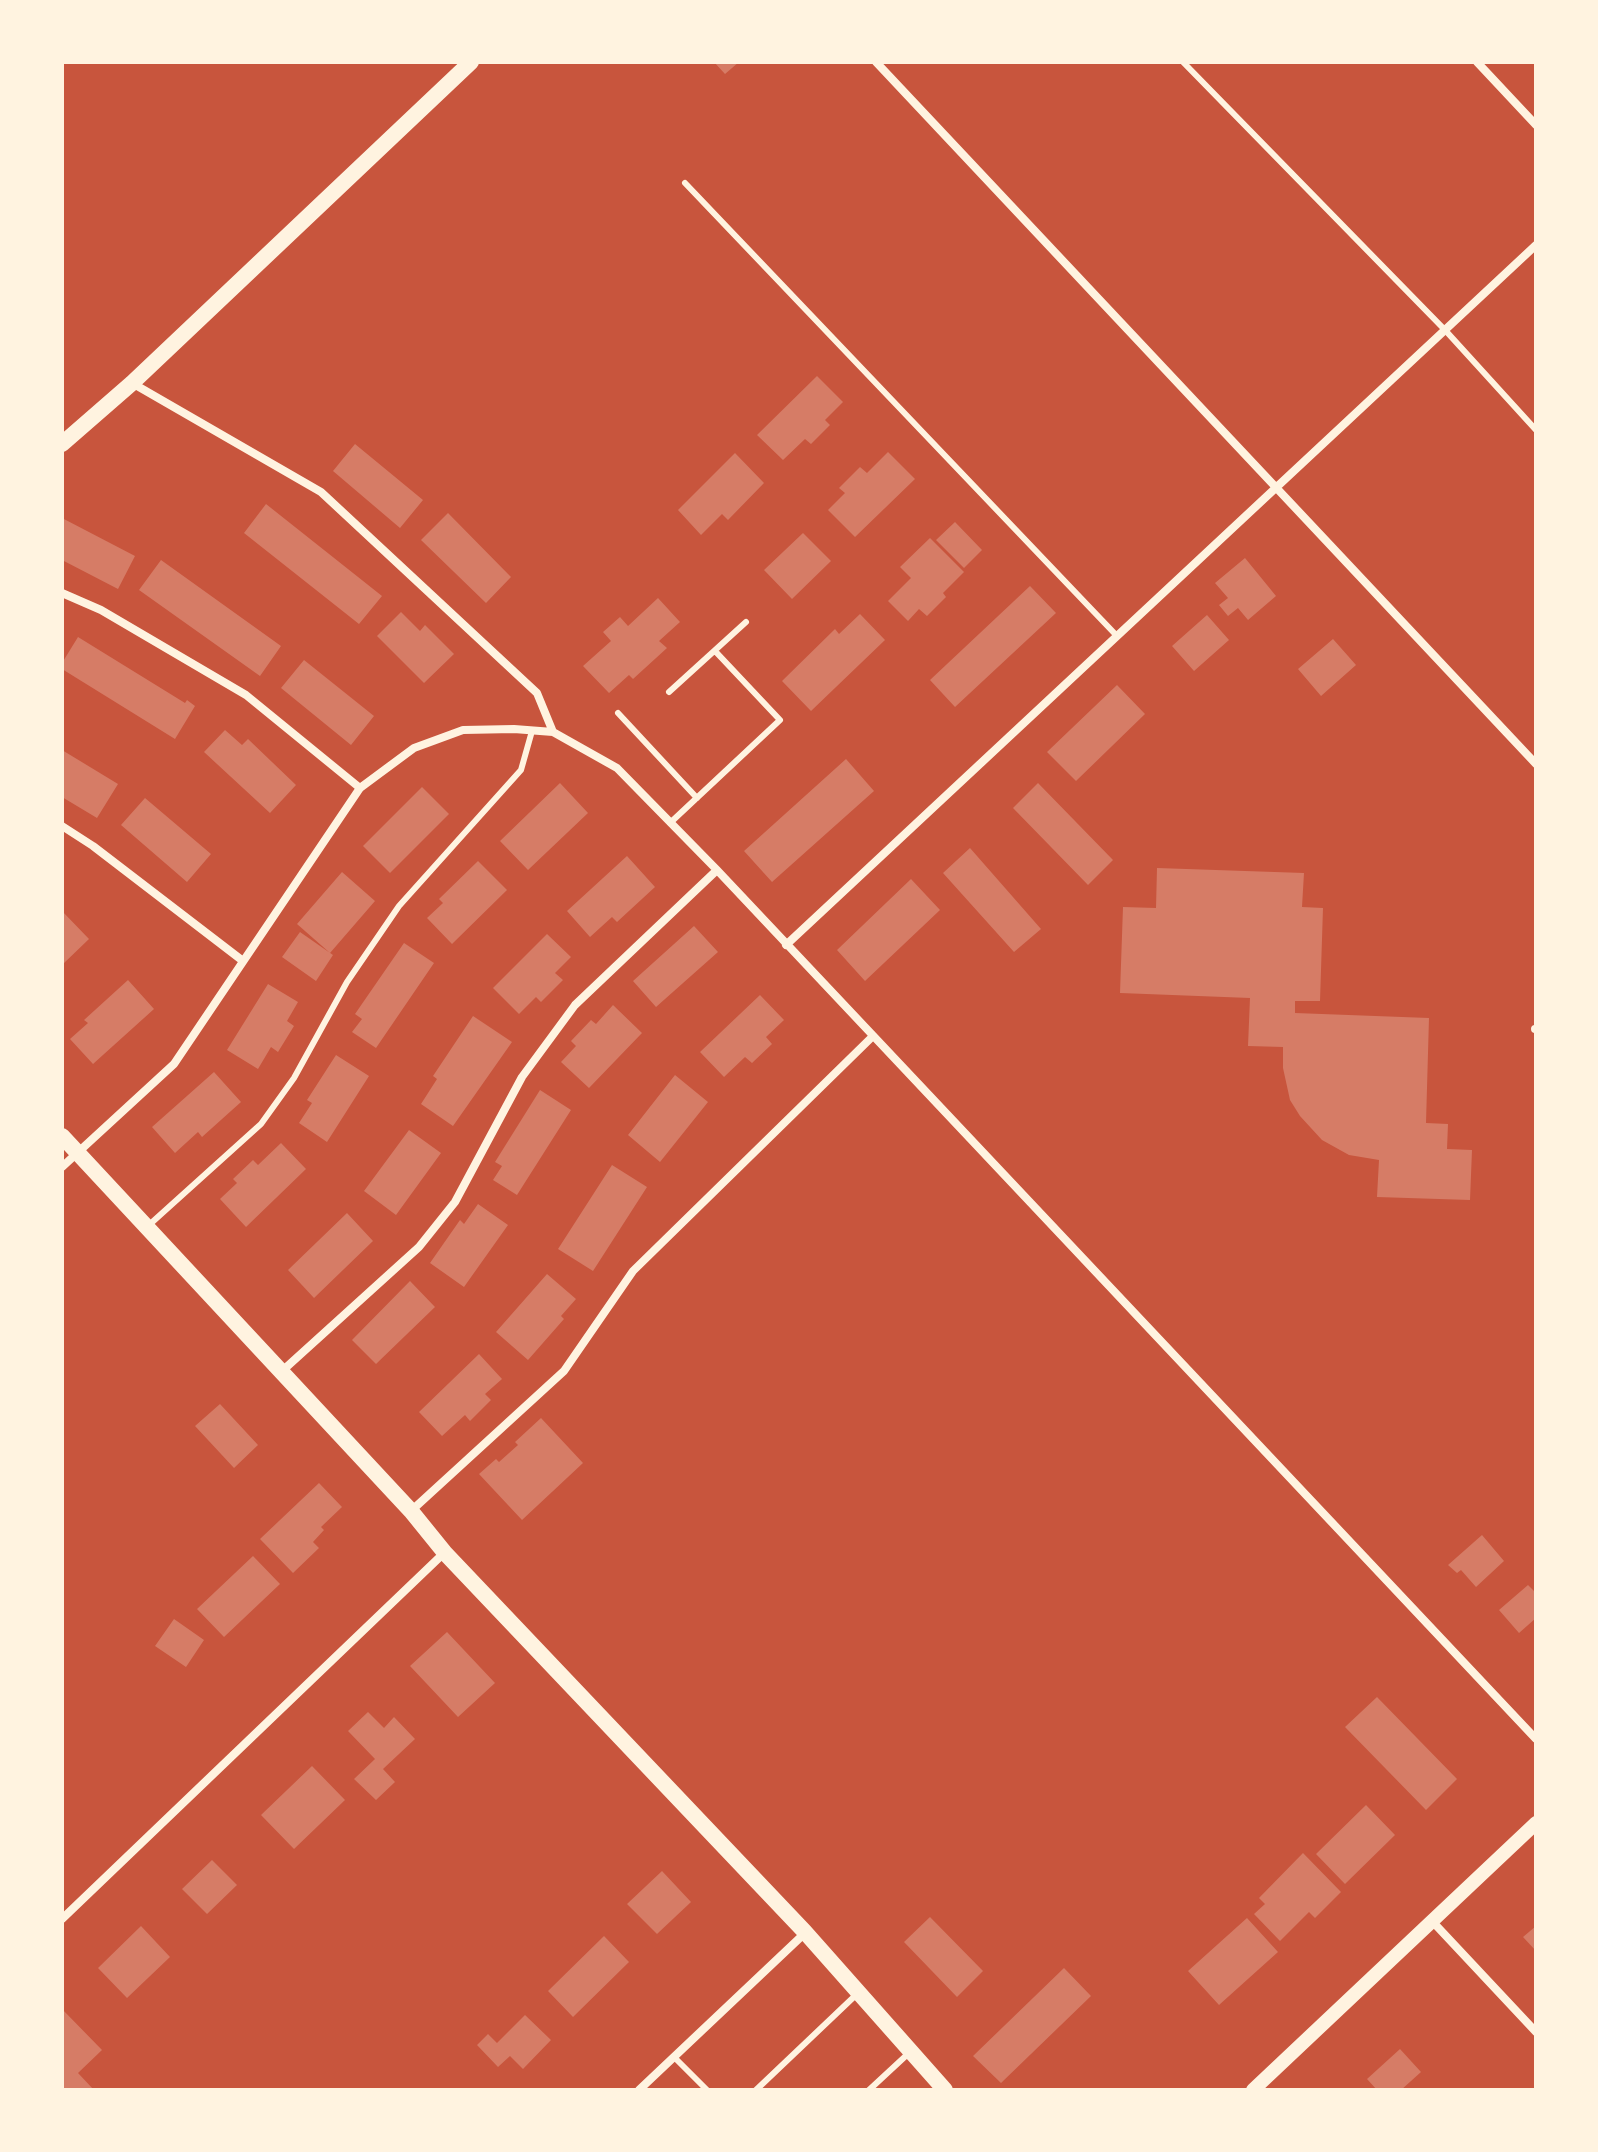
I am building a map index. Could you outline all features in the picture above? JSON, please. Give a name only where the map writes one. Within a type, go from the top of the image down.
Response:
[{"type":"main road","points":[[62,444],[132,383],[471,62]]},
{"type":"main road","points":[[62,1136],[411,1511],[445,1553],[805,1932],[945,2090]]},
{"type":"street","points":[[876,62],[1536,764]]},
{"type":"street","points":[[1477,62],[1536,125]]},
{"type":"street","points":[[786,945],[1536,245]]},
{"type":"street","points":[[132,383],[321,492],[537,693],[553,732]]},
{"type":"street","points":[[62,593],[101,610],[246,695],[360,788]]},
{"type":"street","points":[[62,1167],[174,1064],[360,788],[414,748],[463,730],[553,732],[617,768],[717,870],[1536,1739]]},
{"type":"street","points":[[62,826],[93,846],[243,961]]},
{"type":"street","points":[[280,1373],[419,1247],[455,1202],[522,1077],[575,1005],[717,870]]},
{"type":"street","points":[[411,1511],[564,1371],[633,1271],[872,1037]]},
{"type":"street","points":[[62,1919],[445,1553]]},
{"type":"street","points":[[1253,2090],[1536,1823]]},
{"type":"street","points":[[1432,1921],[1536,2032]]},
{"type":"street","points":[[639,2090],[805,1932]]},
{"type":"lane","points":[[1183,62],[1445,330],[1536,430]]},
{"type":"lane","points":[[685,183],[1117,636]]},
{"type":"lane","points":[[669,692],[746,622]]},
{"type":"lane","points":[[670,823],[780,720],[715,651]]},
{"type":"lane","points":[[618,713],[697,798]]},
{"type":"lane","points":[[146,1227],[261,1124],[294,1078],[347,982],[399,906],[521,770],[532,731]]},
{"type":"lane","points":[[756,2090],[859,1993]]},
{"type":"lane","points":[[869,2090],[911,2051]]},
{"type":"lane","points":[[674,2057],[707,2090]]},
{"type":"building","points":[[714,62],[739,62],[725,74]]},
{"type":"building","points":[[817,376],[843,402],[825,420],[830,425],[811,444],[805,439],[783,460],[757,435]]},
{"type":"building","points":[[355,444],[423,500],[400,528],[333,471]]},
{"type":"building","points":[[888,452],[915,479],[855,537],[828,510],[845,493],[839,488],[860,467],[867,473]]},
{"type":"building","points":[[735,453],[764,483],[728,520],[722,514],[701,535],[678,510]]},
{"type":"building","points":[[266,504],[382,596],[359,624],[244,533]]},
{"type":"building","points":[[448,513],[511,577],[486,603],[421,540]]},
{"type":"building","points":[[62,518],[135,556],[118,589],[62,560]]},
{"type":"building","points":[[955,522],[982,550],[964,568],[936,540]]},
{"type":"building","points":[[803,533],[831,561],[792,599],[764,570]]},
{"type":"building","points":[[930,538],[964,572],[943,593],[946,597],[927,616],[919,609],[908,621],[888,601],[911,578],[900,567]]},
{"type":"building","points":[[1245,558],[1276,596],[1248,620],[1238,608],[1228,616],[1219,605],[1228,598],[1215,583]]},
{"type":"building","points":[[161,560],[281,646],[260,676],[139,590]]},
{"type":"building","points":[[1030,586],[1056,613],[955,707],[930,680]]},
{"type":"building","points":[[658,598],[680,622],[659,641],[667,648],[633,679],[629,675],[609,693],[583,666],[611,641],[603,632],[620,617],[628,626]]},
{"type":"building","points":[[401,612],[420,631],[425,625],[454,654],[424,683],[377,636]]},
{"type":"building","points":[[860,614],[885,640],[811,711],[782,681],[835,629],[839,634]]},
{"type":"building","points":[[1207,615],[1229,640],[1194,671],[1172,646]]},
{"type":"building","points":[[78,637],[185,703],[187,700],[195,706],[175,739],[62,669],[62,663]]},
{"type":"building","points":[[1333,639],[1356,665],[1321,696],[1298,669]]},
{"type":"building","points":[[304,660],[374,716],[351,745],[281,688]]},
{"type":"building","points":[[1117,685],[1145,714],[1076,781],[1047,752]]},
{"type":"building","points":[[225,730],[242,745],[248,739],[296,785],[270,813],[204,752]]},
{"type":"building","points":[[62,750],[118,784],[97,818],[62,797]]},
{"type":"building","points":[[846,759],[874,791],[772,882],[744,851]]},
{"type":"building","points":[[560,783],[588,813],[528,870],[500,841]]},
{"type":"building","points":[[1038,783],[1113,860],[1088,885],[1013,808]]},
{"type":"building","points":[[422,787],[449,814],[390,873],[363,846]]},
{"type":"building","points":[[145,798],[211,854],[187,882],[121,825]]},
{"type":"building","points":[[970,848],[1041,929],[1014,952],[943,873]]},
{"type":"building","points":[[627,856],[655,887],[617,922],[612,917],[590,937],[567,911]]},
{"type":"building","points":[[478,861],[507,890],[452,944],[427,918],[443,903],[439,899]]},
{"type":"building","points":[[1157,868],[1304,873],[1302,907],[1323,908],[1320,1001],[1295,1001],[1295,1013],[1429,1018],[1426,1123],[1448,1124],[1447,1149],[1472,1150],[1470,1200],[1377,1197],[1379,1160],[1349,1155],[1322,1140],[1300,1116],[1290,1100],[1283,1068],[1283,1047],[1248,1046],[1250,998],[1120,993],[1123,907],[1156,908]]},
{"type":"building","points":[[342,872],[375,901],[330,953],[297,924]]},
{"type":"building","points":[[911,879],[940,910],[865,981],[837,950]]},
{"type":"building","points":[[62,911],[89,939],[62,965]]},
{"type":"building","points":[[694,926],[718,952],[656,1007],[633,981]]},
{"type":"building","points":[[300,932],[333,955],[316,981],[282,957]]},
{"type":"building","points":[[547,934],[571,957],[555,973],[563,980],[541,1002],[536,997],[519,1014],[493,988]]},
{"type":"building","points":[[404,943],[434,963],[376,1048],[352,1032],[362,1019],[355,1014]]},
{"type":"building","points":[[128,980],[154,1009],[93,1064],[70,1039],[88,1023],[84,1020]]},
{"type":"building","points":[[268,984],[298,1002],[287,1021],[294,1026],[278,1052],[271,1047],[258,1069],[227,1050]]},
{"type":"building","points":[[760,995],[784,1020],[766,1037],[772,1044],[752,1063],[745,1057],[724,1077],[700,1052]]},
{"type":"building","points":[[613,1005],[642,1033],[589,1088],[561,1062],[576,1046],[571,1041],[591,1020],[596,1024]]},
{"type":"building","points":[[473,1016],[512,1042],[453,1126],[421,1104],[437,1079],[433,1076]]},
{"type":"building","points":[[336,1055],[369,1076],[327,1142],[299,1123],[312,1103],[307,1100]]},
{"type":"building","points":[[214,1072],[241,1102],[202,1137],[198,1132],[175,1153],[152,1127]]},
{"type":"building","points":[[675,1075],[708,1102],[660,1162],[628,1135]]},
{"type":"building","points":[[540,1090],[571,1110],[517,1195],[493,1180],[502,1166],[495,1162]]},
{"type":"building","points":[[409,1130],[441,1153],[396,1215],[364,1191]]},
{"type":"building","points":[[281,1143],[306,1169],[246,1227],[220,1199],[237,1183],[233,1179],[253,1160],[258,1165]]},
{"type":"building","points":[[612,1165],[647,1187],[593,1271],[558,1249]]},
{"type":"building","points":[[478,1204],[508,1225],[464,1287],[430,1263],[460,1220],[464,1224]]},
{"type":"building","points":[[347,1213],[373,1241],[314,1298],[288,1270]]},
{"type":"building","points":[[547,1274],[576,1299],[561,1316],[564,1319],[528,1360],[496,1332]]},
{"type":"building","points":[[410,1281],[435,1307],[376,1364],[352,1340]]},
{"type":"building","points":[[479,1354],[502,1379],[485,1394],[491,1400],[470,1421],[465,1415],[442,1436],[419,1412]]},
{"type":"building","points":[[220,1404],[258,1445],[234,1468],[195,1426]]},
{"type":"building","points":[[541,1418],[583,1463],[522,1520],[479,1474],[518,1445],[515,1442]]},
{"type":"building","points":[[319,1483],[342,1507],[321,1527],[324,1530],[313,1542],[319,1548],[293,1573],[260,1539]]},
{"type":"building","points":[[1482,1535],[1504,1561],[1476,1587],[1461,1570],[1457,1573],[1448,1565]]},
{"type":"building","points":[[253,1556],[280,1584],[224,1637],[197,1609]]},
{"type":"building","points":[[1528,1585],[1536,1593],[1536,1618],[1519,1633],[1499,1610]]},
{"type":"building","points":[[174,1619],[204,1640],[186,1667],[155,1646]]},
{"type":"building","points":[[447,1632],[495,1683],[458,1717],[410,1666]]},
{"type":"building","points":[[1377,1697],[1457,1779],[1426,1810],[1345,1727]]},
{"type":"building","points":[[368,1712],[384,1728],[394,1717],[415,1739],[383,1769],[395,1782],[376,1800],[354,1779],[375,1759],[348,1731]]},
{"type":"building","points":[[312,1766],[345,1800],[294,1849],[261,1815]]},
{"type":"building","points":[[1366,1805],[1395,1835],[1345,1884],[1316,1854]]},
{"type":"building","points":[[1303,1853],[1341,1892],[1315,1918],[1309,1912],[1280,1941],[1254,1914],[1265,1904],[1259,1898]]},
{"type":"building","points":[[212,1860],[237,1885],[207,1914],[182,1889]]},
{"type":"building","points":[[662,1871],[691,1902],[657,1934],[627,1904]]},
{"type":"building","points":[[930,1917],[983,1971],[957,1997],[904,1942]]},
{"type":"building","points":[[1247,1918],[1278,1952],[1219,2005],[1188,1971]]},
{"type":"building","points":[[141,1926],[170,1957],[127,1998],[98,1968]]},
{"type":"building","points":[[1536,1926],[1536,1951],[1523,1937]]},
{"type":"building","points":[[604,1936],[629,1962],[573,2017],[548,1991]]},
{"type":"building","points":[[1064,1968],[1091,1996],[1001,2083],[973,2056]]},
{"type":"building","points":[[62,2009],[102,2050],[78,2073],[94,2090],[62,2090]]},
{"type":"building","points":[[525,2015],[551,2040],[523,2069],[510,2056],[498,2067],[477,2045],[488,2034],[497,2043]]},
{"type":"building","points":[[1400,2049],[1421,2072],[1401,2090],[1377,2090],[1367,2079]]}]
